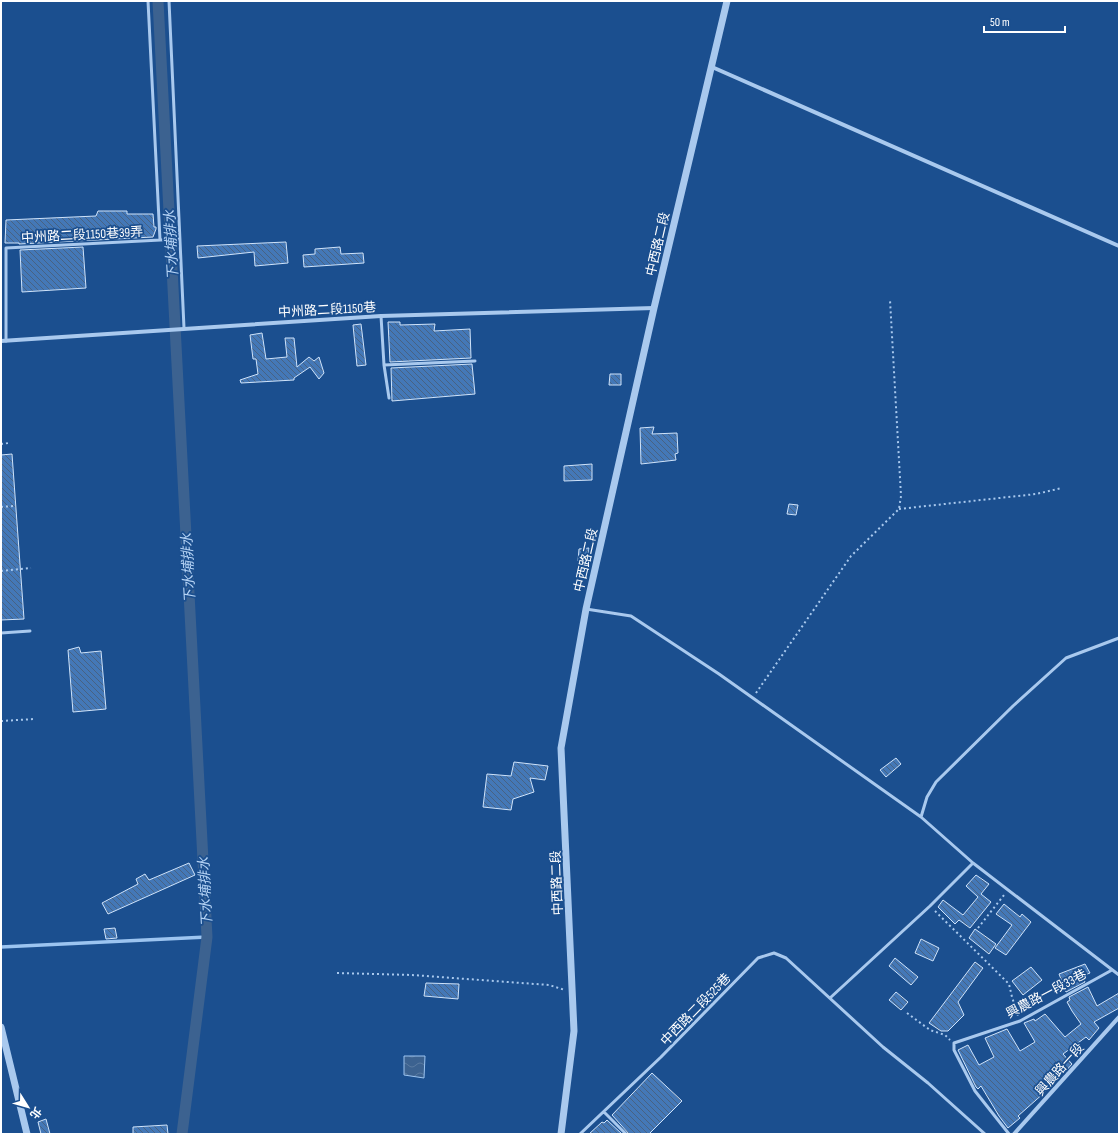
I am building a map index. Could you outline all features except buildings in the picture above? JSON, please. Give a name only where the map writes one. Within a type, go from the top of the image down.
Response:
[{"type":"street","name":"中西路二段","points":[[561,1134],[574,1031],[562,748],[586,609],[654,308],[727,1]]},
{"type":"street","points":[[712,67],[1119,246]]},
{"type":"street","name":"中州路二段1150巷","points":[[1,341],[381,316],[654,308]]},
{"type":"street","name":"興農路一段","points":[[1014,1134],[1119,1017]]},
{"type":"street","points":[[1,1027],[27,1134]]},
{"type":"lane","points":[[148,1],[160,240]]},
{"type":"lane","points":[[169,1],[184,328]]},
{"type":"lane","name":"中州路二段1150巷39弄","points":[[6,341],[6,248],[180,239]]},
{"type":"lane","points":[[381,316],[384,365],[389,398]]},
{"type":"lane","points":[[384,365],[475,361]]},
{"type":"lane","points":[[586,609],[631,616],[753,698],[921,817],[973,863],[1119,975]]},
{"type":"lane","points":[[1,633],[30,631]]},
{"type":"lane","points":[[921,817],[927,798],[936,782],[1013,706],[1066,658],[1119,638]]},
{"type":"lane","points":[[830,998],[930,906],[973,863]]},
{"type":"lane","name":"中西路二段525巷","points":[[580,1134],[605,1112],[758,958],[774,953],[786,958],[883,1047],[985,1134]]},
{"type":"lane","name":"興農路一段33巷","points":[[954,1043],[1020,1021],[1112,970]]},
{"type":"lane","points":[[954,1043],[954,1050],[975,1091],[1008,1134]]},
{"type":"lane","points":[[605,1112],[626,1134]]},
{"type":"path","points":[[753,698],[851,556],[899,509],[901,496],[890,300]]},
{"type":"path","points":[[1,444],[9,443]]},
{"type":"path","points":[[899,509],[1036,494],[1062,488]]},
{"type":"path","points":[[1,507],[14,506]]},
{"type":"path","points":[[1,571],[31,568]]},
{"type":"path","points":[[1,721],[35,719]]},
{"type":"path","points":[[978,928],[1008,890]]},
{"type":"path","points":[[930,906],[950,923],[1009,984],[1020,1021]]},
{"type":"path","points":[[337,973],[412,975],[549,985],[573,994]]},
{"type":"path","points":[[907,1013],[930,1030],[945,1035],[954,1043]]},
{"type":"water","points":[[404,1056],[425,1056],[424,1078],[404,1075]]},
{"type":"waterway","name":"下水埔排水","points":[[158,1],[207,937],[182,1134]]},
{"type":"waterway","points":[[1,947],[207,937]]}]
